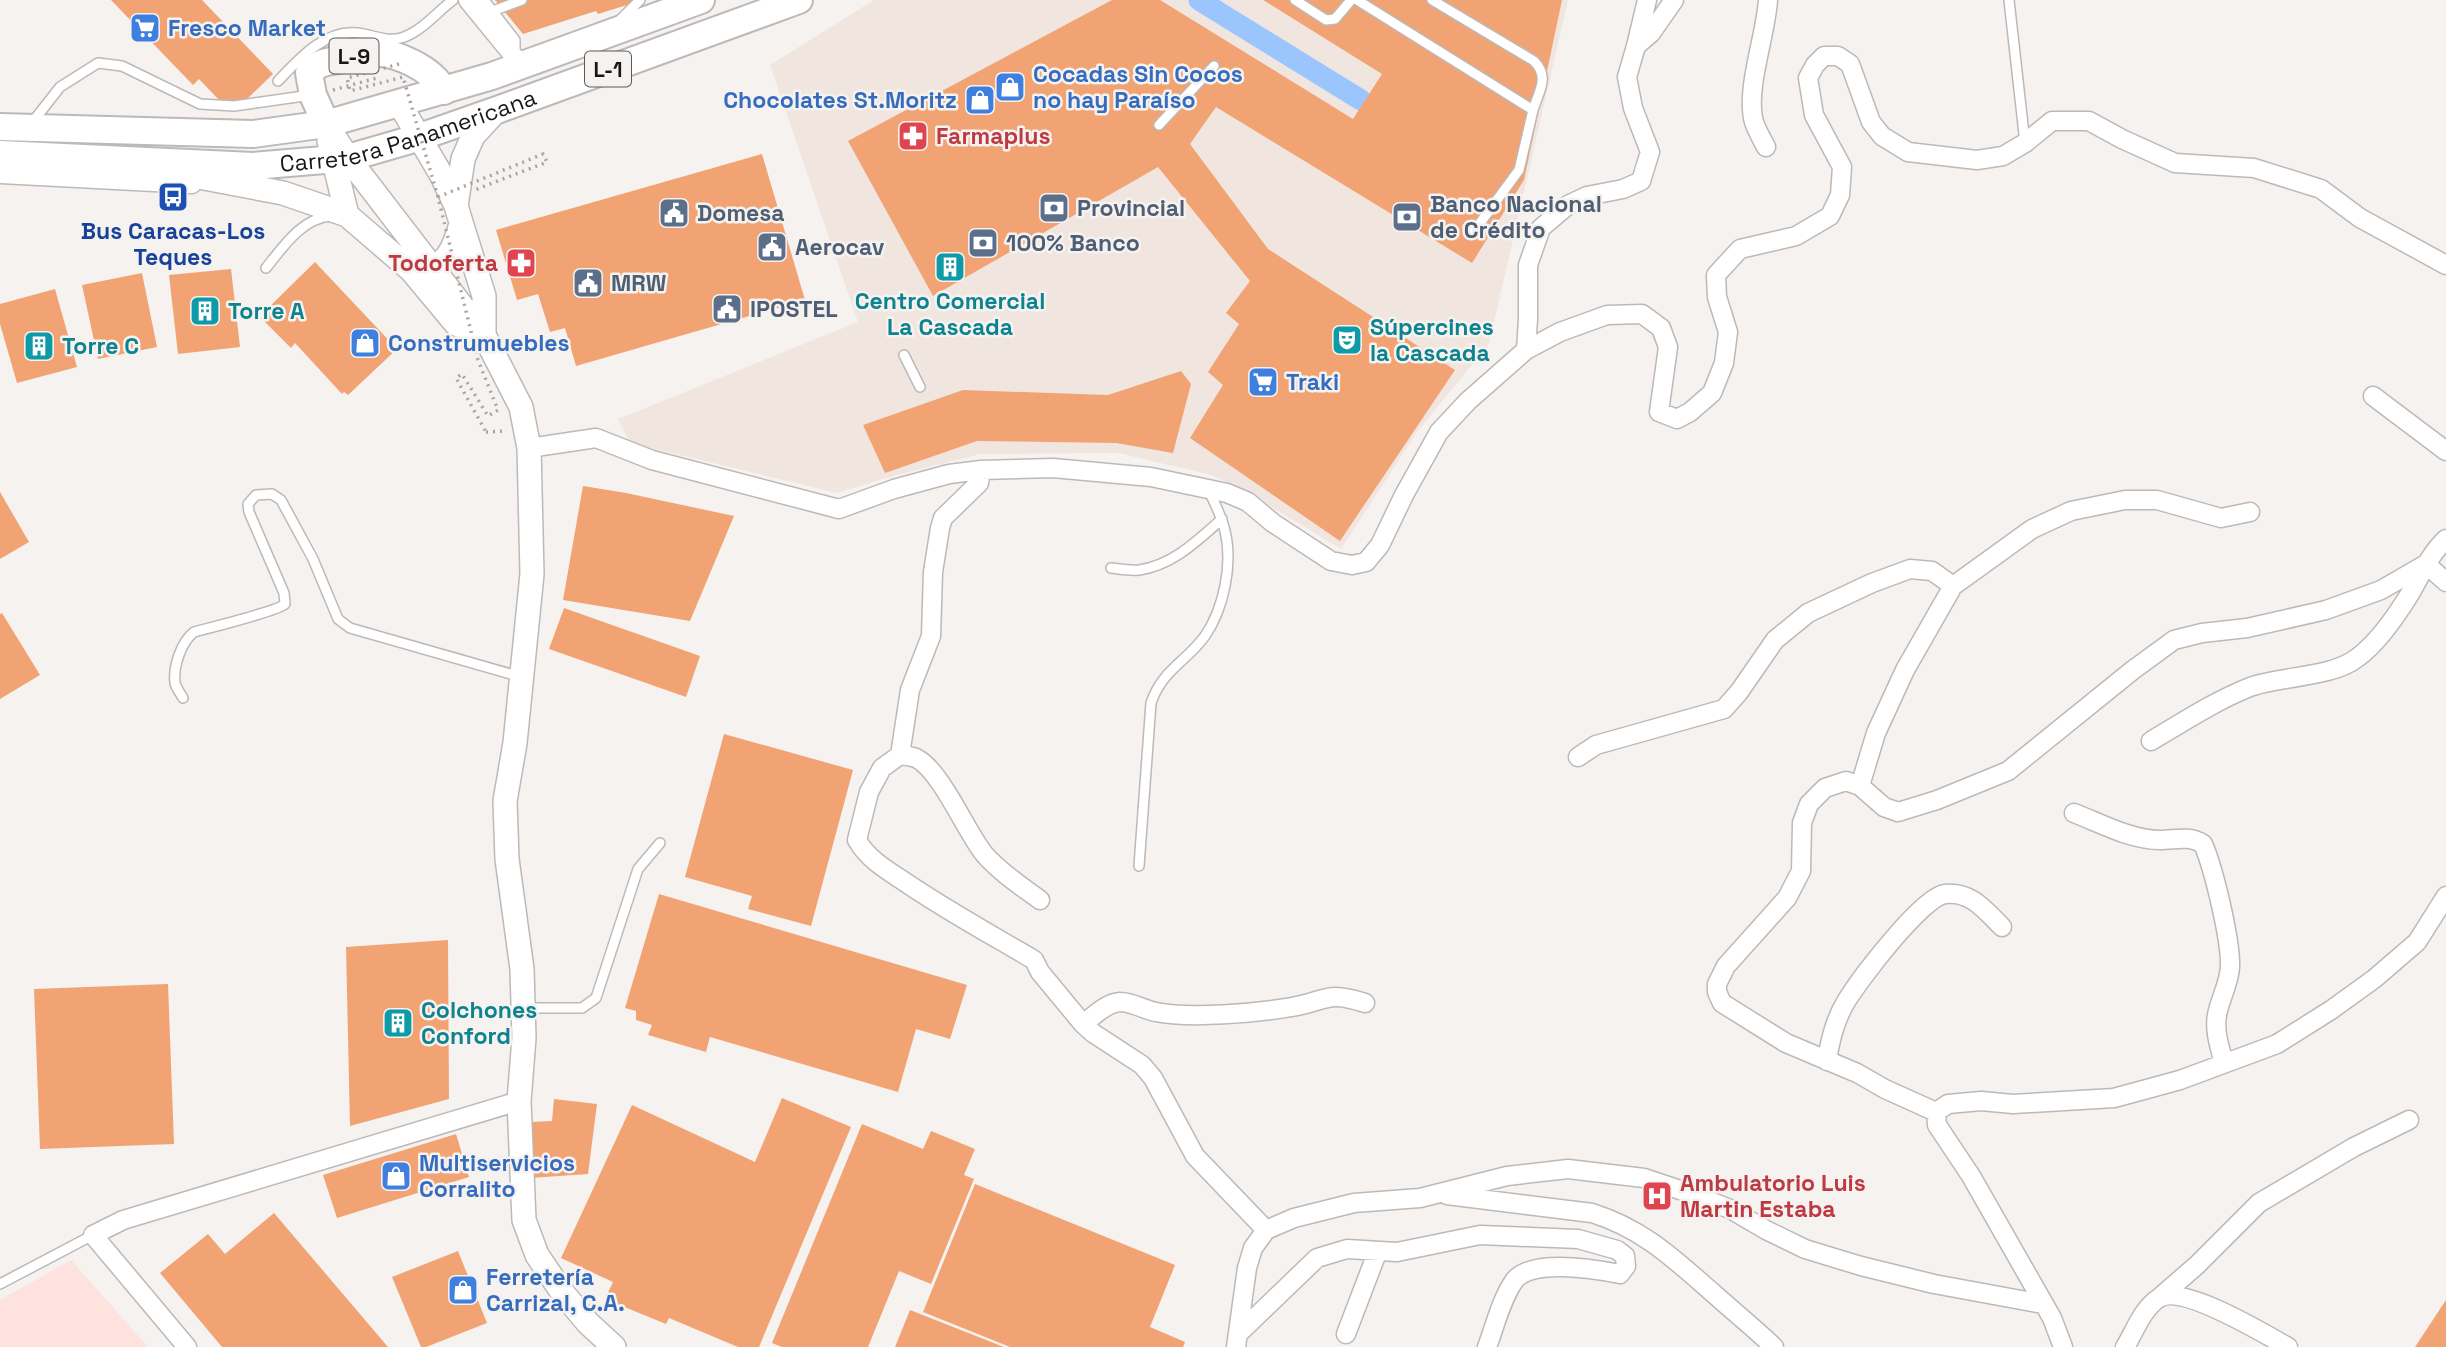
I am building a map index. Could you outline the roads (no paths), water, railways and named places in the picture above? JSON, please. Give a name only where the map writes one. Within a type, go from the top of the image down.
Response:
[{"type":"main road","name":"Carretera Panamericana","points":[[0,127],[253,134],[327,124],[492,76],[517,59],[607,34],[701,0]]},
{"type":"main road","name":"Carretera Panamericana","points":[[0,154],[253,166],[340,158],[417,138],[799,0]]},
{"type":"main road","name":"L-9","points":[[327,124],[313,95],[309,73],[316,65],[369,53],[386,54],[421,68],[440,83],[444,91]]},
{"type":"street","points":[[468,0],[517,59]]},
{"type":"street","points":[[1526,350],[1528,265],[1541,228],[1568,205],[1587,196],[1623,189],[1641,181],[1650,152],[1633,108],[1627,77],[1647,0]]},
{"type":"street","points":[[1636,46],[1651,33],[1674,0]]},
{"type":"street","points":[[1766,147],[1754,121],[1753,97],[1768,0]]},
{"type":"street","points":[[528,448],[596,438],[652,460],[839,509],[894,489],[949,474],[981,470],[1053,468],[1151,477],[1227,493],[1248,502],[1273,523],[1331,561],[1352,565],[1366,562],[1380,545],[1439,432],[1468,401],[1526,350],[1560,332],[1607,315],[1642,314],[1661,328],[1668,347],[1659,412],[1676,419],[1690,412],[1712,393],[1724,363],[1728,332],[1717,298],[1716,275],[1740,249],[1796,236],[1830,216],[1840,195],[1842,167],[1815,116],[1808,78],[1824,56],[1838,57],[1850,64],[1871,122],[1882,136],[1908,152],[1977,160],[2003,156],[2025,143],[2052,121],[2089,121],[2175,163],[2253,168],[2321,188],[2360,218],[2446,265]]},
{"type":"street","name":"L-9","points":[[399,103],[457,205],[484,296],[484,335]]},
{"type":"street","name":"L-9","points":[[435,269],[455,244],[463,159],[473,136],[497,110]]},
{"type":"street","name":"L-9","points":[[327,124],[340,158],[347,215]]},
{"type":"street","name":"L-9","points":[[340,158],[435,269],[484,335],[521,407],[528,448],[532,574],[523,678],[505,801],[507,859],[522,969],[524,1038],[519,1101],[524,1220],[537,1255],[562,1293],[614,1347]]},
{"type":"street","points":[[119,161],[283,193],[347,215],[411,270],[456,324],[484,335]]},
{"type":"street","points":[[0,174],[208,185],[283,193]]},
{"type":"street","points":[[411,270],[421,272],[435,269]]},
{"type":"street","points":[[2373,396],[2446,451]]},
{"type":"street","points":[[900,755],[911,690],[931,636],[933,572],[940,528],[943,519],[979,483],[981,470]]},
{"type":"street","points":[[1860,786],[1876,733],[1905,670],[1953,586],[2032,529],[2071,510],[2125,500],[2157,500],[2221,518],[2250,512]]},
{"type":"street","points":[[2151,741],[2207,708],[2252,686],[2308,676],[2354,660],[2371,646],[2398,611],[2426,564],[2446,539]]},
{"type":"street","points":[[2426,564],[2446,582]]},
{"type":"street","points":[[1936,1112],[1786,1042],[1722,1003],[1717,992],[1717,984],[1726,966],[1787,898],[1801,871],[1802,823],[1808,804],[1825,788],[1846,781],[1860,786],[1884,807],[1898,813],[1937,800],[2008,771],[2113,685],[2174,640],[2202,633],[2247,628],[2326,610],[2381,590],[2426,564]]},
{"type":"street","points":[[1578,757],[1596,745],[1724,709],[1775,640],[1808,613],[1872,583],[1910,569],[1932,571],[1953,586]]},
{"type":"street","points":[[1040,900],[1000,871],[983,852],[965,820],[924,763],[914,757],[900,755],[881,768],[869,792],[857,841],[862,849],[880,865],[927,897],[1034,960],[1040,972],[1083,1024],[1142,1065],[1153,1078],[1195,1156],[1266,1230]]},
{"type":"street","points":[[2074,813],[2127,833],[2159,841],[2196,839],[2203,844],[2228,947],[2230,968],[2216,1016],[2217,1041],[2224,1063]]},
{"type":"street","points":[[1827,1061],[1830,1036],[1846,1001],[1882,952],[1918,912],[1941,894],[1959,894],[1975,899],[2002,927]]},
{"type":"street","points":[[1936,1112],[1948,1104],[1981,1101],[2013,1104],[2114,1098],[2180,1080],[2277,1044],[2374,979],[2417,942],[2445,898]]},
{"type":"street","points":[[1083,1024],[1107,1006],[1119,1002],[1155,1012],[1187,1015],[1293,1007],[1326,996],[1343,996],[1365,1003]]},
{"type":"street","points":[[187,1347],[93,1235],[123,1220],[519,1101]]},
{"type":"street","points":[[1936,1112],[1937,1125],[1971,1176],[2052,1318],[2063,1347]]},
{"type":"street","points":[[2125,1347],[2138,1321],[2159,1298],[2197,1265],[2259,1203],[2354,1147],[2409,1121]]},
{"type":"street","points":[[1237,1341],[1247,1268],[1253,1248],[1266,1230],[1294,1218],[1354,1203],[1420,1198],[1507,1175],[1567,1169],[1644,1178],[1730,1209],[1805,1249],[1861,1266],[1934,1284],[2043,1304]]},
{"type":"street","points":[[1436,1194],[1592,1213],[1614,1220],[1653,1241],[1682,1264],[1774,1347]]},
{"type":"street","points":[[1237,1341],[1317,1258],[1347,1249],[1377,1253],[1397,1252],[1480,1235],[1578,1239],[1617,1250],[1625,1256],[1626,1266],[1620,1274],[1583,1266],[1536,1269],[1520,1275],[1513,1282],[1487,1347]]},
{"type":"street","points":[[1346,1334],[1377,1253]]},
{"type":"street","points":[[2159,1298],[2175,1294],[2200,1303],[2288,1347]]},
{"type":"lane","points":[[278,81],[305,53],[327,39],[356,33],[387,39],[400,38],[419,27],[453,0]]},
{"type":"lane","points":[[484,0],[515,40],[517,59]]},
{"type":"lane","points":[[493,12],[522,0]]},
{"type":"lane","points":[[607,34],[640,0]]},
{"type":"lane","points":[[1295,0],[1326,20],[1335,19],[1351,0]]},
{"type":"lane","points":[[1357,0],[1533,110]]},
{"type":"lane","points":[[1432,0],[1534,61],[1542,69],[1544,77],[1519,170],[1472,234]]},
{"type":"lane","points":[[2009,0],[2025,143]]},
{"type":"lane","points":[[29,127],[60,87],[98,63],[122,66],[200,104],[234,106],[313,95]]},
{"type":"lane","points":[[1159,125],[1214,66]]},
{"type":"lane","points":[[266,268],[287,242],[309,223],[323,217],[347,215]]},
{"type":"lane","points":[[904,355],[920,387]]},
{"type":"lane","points":[[1139,866],[1151,703],[1156,685],[1205,636],[1217,610],[1227,577],[1226,535],[1222,519],[1208,489]]},
{"type":"lane","points":[[183,698],[175,685],[178,660],[186,639],[194,632],[261,612],[279,610],[285,604],[284,593],[248,504],[256,495],[272,494],[281,500],[313,559],[338,619],[350,628],[523,678]]},
{"type":"lane","points":[[1111,568],[1137,570],[1170,561],[1222,519]]},
{"type":"lane","points":[[523,1008],[582,1008],[596,998],[638,869],[660,843]]},
{"type":"lane","points":[[0,1284],[93,1235]]},
{"type":"waterway","points":[[1199,0],[1361,100]]},
{"type":"place","name":"Fresco Market","points":[[145,28]]},
{"type":"place","name":"Cocadas Sin Cocos no hay Paraíso","points":[[1010,87]]},
{"type":"place","name":"Chocolates St.Moritz","points":[[980,100]]},
{"type":"place","name":"Farmaplus","points":[[913,136]]},
{"type":"place","name":"Bus Caracas-Los Teques","points":[[173,197]]},
{"type":"place","name":"Provincial","points":[[1054,208]]},
{"type":"place","name":"Domesa","points":[[674,213]]},
{"type":"place","name":"Banco Nacional de Crédito","points":[[1407,217]]},
{"type":"place","name":"100% Banco","points":[[983,243]]},
{"type":"place","name":"Aerocav","points":[[772,247]]},
{"type":"place","name":"Todoferta","points":[[521,263]]},
{"type":"place","name":"Centro Comercial La Cascada","points":[[950,267]]},
{"type":"place","name":"MRW","points":[[588,283]]},
{"type":"place","name":"IPOSTEL","points":[[727,309]]},
{"type":"place","name":"Torre A","points":[[205,311]]},
{"type":"place","name":"Súpercines la Cascada","points":[[1347,340]]},
{"type":"place","name":"Construmuebles","points":[[365,343]]},
{"type":"place","name":"Torre C","points":[[39,346]]},
{"type":"place","name":"Traki","points":[[1263,382]]},
{"type":"place","name":"Colchones Conford","points":[[398,1023]]},
{"type":"place","name":"Multiservicios Corralito","points":[[396,1176]]},
{"type":"place","name":"Ambulatorio Luis Martin Estaba","points":[[1657,1196]]},
{"type":"place","name":"Ferretería Carrizal, C.A.","points":[[463,1290]]}]
